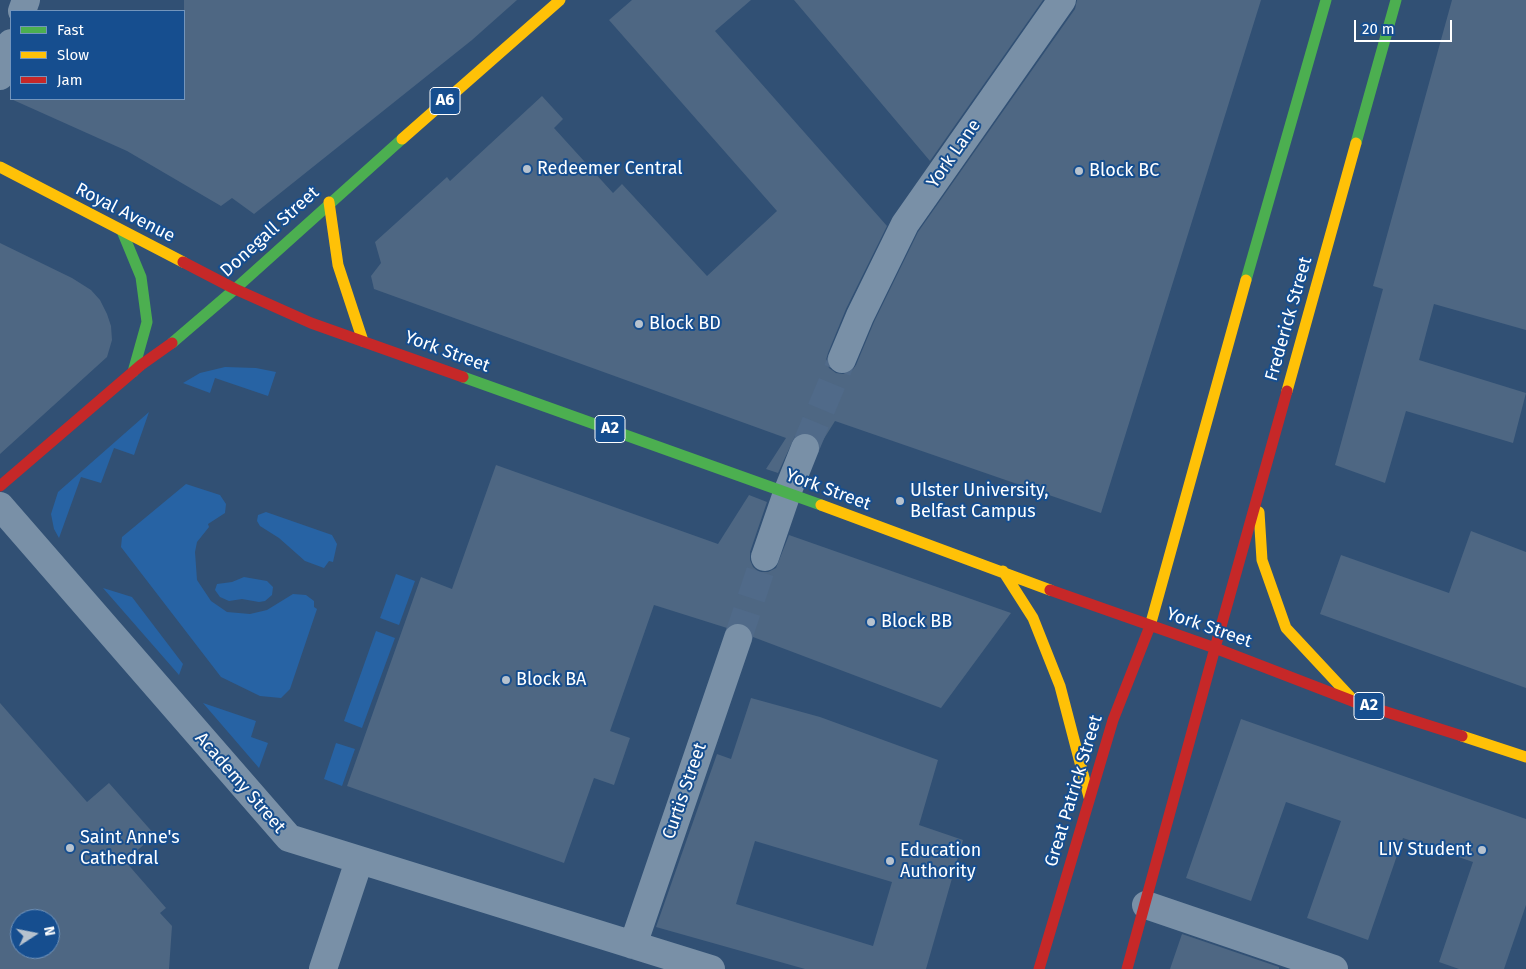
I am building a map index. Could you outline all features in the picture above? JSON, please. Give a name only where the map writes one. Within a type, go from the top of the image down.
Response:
[{"type":"main road","name":"Donegall Street","points":[[0,486],[133,372],[177,340],[329,202],[560,0]]},
{"type":"main road","points":[[1150,626],[1326,0]]},
{"type":"main road","name":"Frederick Street","points":[[1215,648],[1396,0]]},
{"type":"main road","name":"Royal Avenue","points":[[0,166],[122,232],[234,289]]},
{"type":"main road","points":[[329,202],[331,227],[338,265],[363,340]]},
{"type":"main road","points":[[122,232],[141,277],[147,322],[133,372]]},
{"type":"main road","name":"York Street","points":[[234,289],[311,324],[363,340],[787,493],[1215,648],[1355,702],[1526,757]]},
{"type":"main road","points":[[1258,495],[1262,560],[1286,628],[1355,702]]},
{"type":"main road","points":[[1003,572],[1033,618],[1060,686],[1089,797]]},
{"type":"main road","name":"Great Patrick Street","points":[[1039,969],[1113,720],[1150,626]]},
{"type":"main road","points":[[1127,969],[1215,648]]},
{"type":"street","name":"York Lane","points":[[842,359],[860,316],[905,224],[1062,0]]},
{"type":"street","points":[[0,76],[10,45]]},
{"type":"street","points":[[765,557],[805,448]]},
{"type":"street","name":"Academy Street","points":[[0,506],[289,838],[358,861],[711,969]]},
{"type":"street","name":"Curtis Street","points":[[633,945],[738,638]]},
{"type":"street","points":[[323,969],[358,861]]},
{"type":"street","points":[[1146,905],[1334,969]]},
{"type":"shaded area","points":[[225,367],[256,368],[276,372],[268,396],[215,378],[210,393],[183,383],[200,373]]},
{"type":"shaded area","points":[[149,412],[134,455],[114,448],[101,483],[81,477],[59,538],[54,529],[51,514],[58,492]]},
{"type":"shaded area","points":[[186,484],[220,495],[226,504],[225,513],[208,524],[209,527],[197,542],[195,552],[197,580],[211,601],[227,612],[250,614],[267,610],[293,594],[306,595],[314,601],[314,607],[317,609],[290,689],[281,698],[260,696],[221,677],[121,547],[122,537]]},
{"type":"shaded area","points":[[266,512],[332,535],[337,544],[333,562],[329,561],[324,568],[305,561],[279,538],[260,526],[257,521],[258,515]]},
{"type":"shaded area","points":[[396,574],[415,581],[399,625],[380,618]]},
{"type":"shaded area","points":[[244,577],[267,581],[273,587],[272,595],[265,601],[259,602],[242,599],[229,601],[220,597],[215,590],[217,584],[232,582]]},
{"type":"shaded area","points":[[103,588],[132,597],[183,664],[179,675]]},
{"type":"shaded area","points":[[376,631],[395,638],[362,728],[344,721]]},
{"type":"shaded area","points":[[203,703],[256,721],[251,737],[268,743],[259,768]]},
{"type":"shaded area","points":[[336,743],[355,749],[342,786],[324,779]]},
{"type":"building","points":[[184,0],[517,0],[472,40],[254,214],[232,198],[221,206],[127,151],[13,100],[185,100]]},
{"type":"building","points":[[632,0],[751,0],[715,31],[887,226],[846,309],[828,353],[826,360],[829,368],[836,373],[843,374],[851,372],[856,365],[874,322],[918,232],[1075,9],[1077,0],[1261,0],[1101,513],[835,421],[820,445],[817,438],[810,433],[802,433],[795,436],[778,473],[766,469],[786,438],[374,289],[371,276],[381,263],[375,242],[447,177],[450,181],[542,96],[563,119],[554,128],[613,193],[622,184],[707,276],[777,211],[609,20]]},
{"type":"building","points":[[794,0],[1043,0],[930,161]]},
{"type":"building","points":[[1452,0],[1526,0],[1526,330],[1434,304],[1419,360],[1526,393],[1513,443],[1406,411],[1385,483],[1335,465],[1383,289],[1373,286]]},
{"type":"building","points":[[0,243],[72,278],[91,290],[100,300],[107,314],[111,326],[112,340],[107,357],[0,454]]},
{"type":"building","name":"Block BA","points":[[496,465],[718,544],[749,495],[767,502],[750,552],[750,560],[753,567],[759,572],[768,572],[776,568],[789,535],[1011,613],[941,708],[753,637],[750,628],[744,623],[735,623],[727,628],[654,605],[610,731],[630,738],[614,785],[594,778],[564,863],[347,786],[421,577],[452,589]]},
{"type":"building","points":[[1471,531],[1526,552],[1526,688],[1320,614],[1341,555],[1449,593]]},
{"type":"building","name":"Education Authority","points":[[751,698],[820,717],[938,760],[919,825],[963,840],[926,969],[805,969],[656,927],[717,754],[731,759]],"holes":[[[755,841],[892,882],[873,946],[736,904]]]},
{"type":"building","name":"Saint Anne's Cathedral","points":[[0,703],[87,802],[109,783],[155,835],[125,861],[166,908],[160,913],[172,926],[169,969],[0,969]]},
{"type":"building","name":"LIV Student","points":[[1241,719],[1526,819],[1526,905],[1504,969],[1459,969],[1439,962],[1473,862],[1403,838],[1368,940],[1307,918],[1341,821],[1286,802],[1251,901],[1186,878]]},
{"type":"building","points":[[1182,934],[1279,967],[1279,969],[1170,969]]},
{"type":"tunnel","points":[[805,448],[842,359]]},
{"type":"tunnel","points":[[738,638],[765,557]]},
{"type":"traffic: fast","points":[[1246,280],[1326,0]]},
{"type":"traffic: fast","points":[[1356,143],[1396,0]]},
{"type":"traffic: fast","points":[[235,289],[402,139]]},
{"type":"traffic: fast","points":[[122,231],[141,277],[147,322],[133,372]]},
{"type":"traffic: fast","points":[[172,343],[235,289]]},
{"type":"traffic: fast","points":[[463,377],[821,505]]},
{"type":"traffic: slow","points":[[402,139],[560,0]]},
{"type":"traffic: slow","points":[[1287,391],[1356,143]]},
{"type":"traffic: slow","points":[[0,167],[183,262]]},
{"type":"traffic: slow","points":[[329,202],[338,265],[363,341]]},
{"type":"traffic: slow","points":[[1150,626],[1246,280]]},
{"type":"traffic: slow","points":[[821,505],[1050,590]]},
{"type":"traffic: slow","points":[[1259,512],[1262,560],[1286,628],[1355,702]]},
{"type":"traffic: slow","points":[[1003,571],[1033,618],[1060,686],[1089,797]]},
{"type":"traffic: slow","points":[[1462,736],[1526,757]]},
{"type":"traffic: jam","points":[[183,262],[235,289],[311,323],[463,377]]},
{"type":"traffic: jam","points":[[0,486],[141,365],[172,343]]},
{"type":"traffic: jam","points":[[1215,648],[1287,391]]},
{"type":"traffic: jam","points":[[1050,590],[1215,648],[1355,702],[1462,736]]},
{"type":"traffic: jam","points":[[1039,969],[1113,720],[1150,626]]},
{"type":"traffic: jam","points":[[1127,969],[1215,648]]},
{"type":"place","name":"Redeemer Central","points":[[527,169]]},
{"type":"place","name":"Block BC","points":[[1079,171]]},
{"type":"place","name":"Block BD","points":[[639,324]]},
{"type":"place","name":"Ulster University, Belfast Campus","points":[[900,501]]},
{"type":"place","name":"Block BB","points":[[871,622]]},
{"type":"place","name":"Block BA","points":[[506,680]]},
{"type":"place","name":"Saint Anne's Cathedral","points":[[70,848]]},
{"type":"place","name":"LIV Student","points":[[1482,850]]},
{"type":"place","name":"Education Authority","points":[[890,861]]}]
